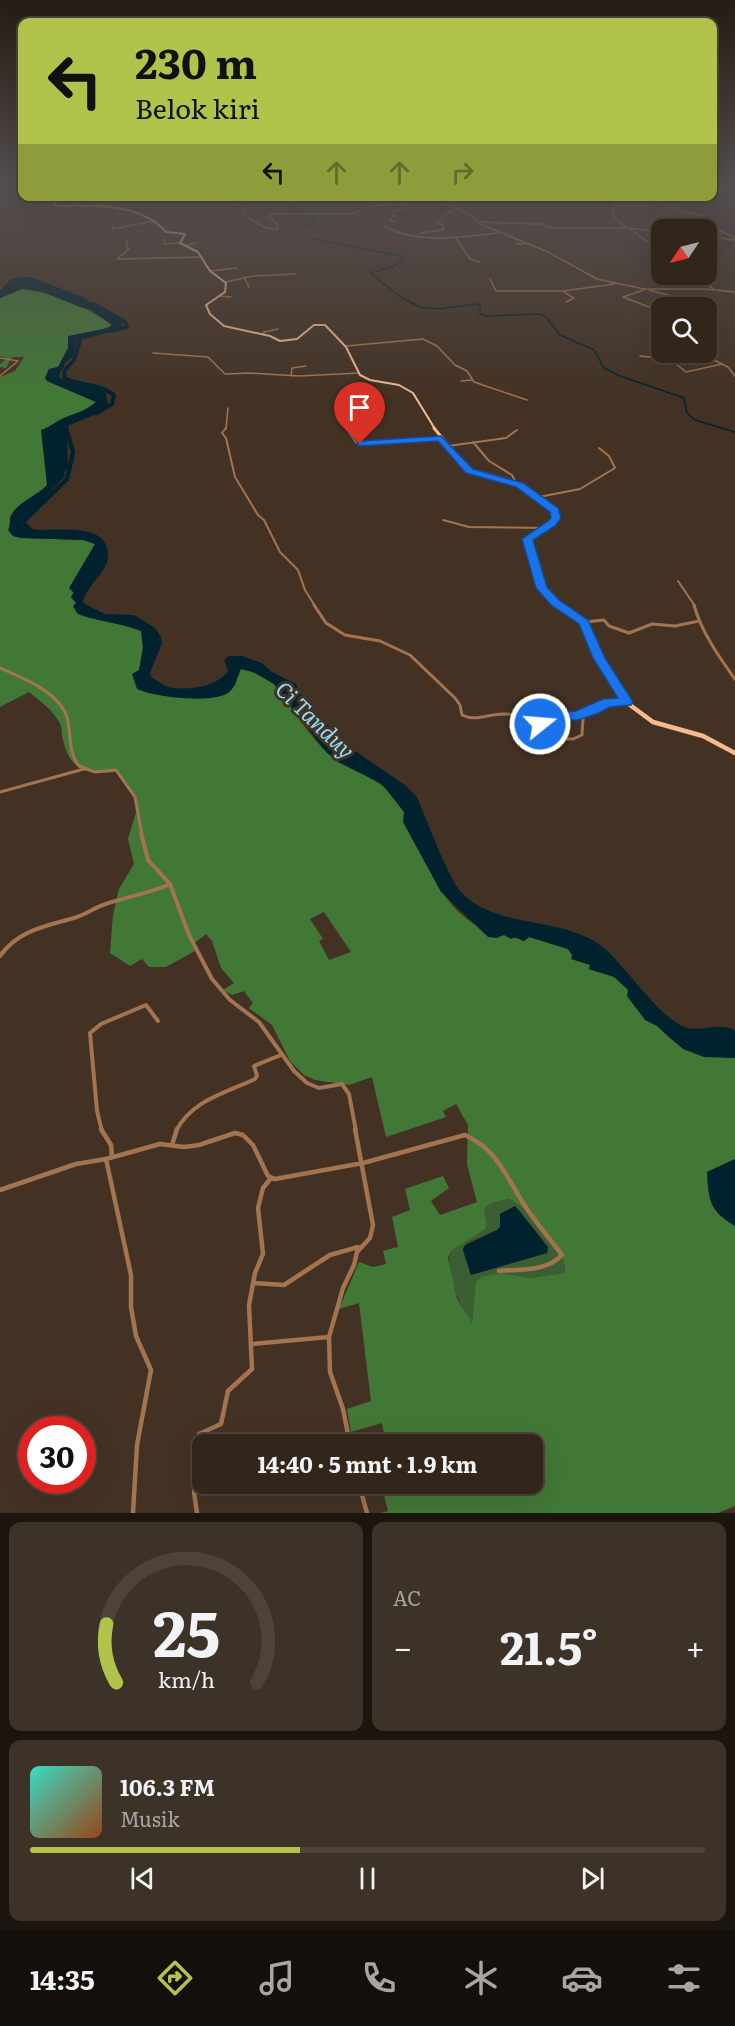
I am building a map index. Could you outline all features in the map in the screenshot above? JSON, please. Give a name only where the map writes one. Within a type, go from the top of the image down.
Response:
[{"type":"main road","points":[[202,257],[210,271],[225,282],[225,292],[208,302],[206,306],[216,320],[226,327],[280,341],[306,336],[314,326],[322,324],[346,346],[358,373],[370,380],[399,385],[409,390],[419,401],[441,438],[472,473],[516,483],[539,497],[556,513],[556,518],[546,528],[527,539],[542,588],[555,603],[584,622],[599,658],[626,702],[653,722],[704,736],[735,753]]},
{"type":"street","points":[[119,257],[117,259],[144,258],[158,261],[202,257]]},
{"type":"street","points":[[469,257],[471,260],[480,262]]},
{"type":"street","points":[[554,257],[594,278],[646,289],[671,297]]},
{"type":"street","points":[[210,271],[237,268]]},
{"type":"street","points":[[225,282],[253,276],[295,274]]},
{"type":"street","points":[[245,279],[249,287]]},
{"type":"street","points":[[490,279],[496,291],[563,291],[616,284]]},
{"type":"street","points":[[709,285],[715,290]]},
{"type":"street","points":[[651,308],[623,297],[642,293],[646,289],[735,292]]},
{"type":"street","points":[[563,291],[574,298],[566,302]]},
{"type":"street","points":[[634,294],[640,298]]},
{"type":"street","points":[[218,296],[231,297]]},
{"type":"street","points":[[263,335],[264,332],[278,329]]},
{"type":"street","points":[[346,346],[423,339],[437,346],[455,365],[466,371],[472,380]]},
{"type":"street","points":[[153,354],[208,357],[225,374],[241,371],[249,374],[291,376],[358,373]]},
{"type":"street","points":[[640,356],[670,358],[686,372],[722,364]]},
{"type":"street","points":[[0,358],[18,361],[0,376]]},
{"type":"street","points":[[717,362],[735,376]]},
{"type":"street","points":[[291,376],[292,368],[306,366]]},
{"type":"street","points":[[461,381],[472,380],[527,400]]},
{"type":"street","points":[[228,408],[226,430],[222,433],[231,454],[235,477],[264,520],[280,552],[298,570],[305,590],[328,626],[345,635],[380,641],[410,655],[455,698],[464,717],[476,719],[501,714],[538,718],[578,716],[607,702],[626,702]]},
{"type":"street","points":[[343,420],[345,429],[357,444],[441,438]]},
{"type":"street","points":[[448,446],[506,438],[517,430]]},
{"type":"street","points":[[473,442],[489,461],[512,475],[516,483]]},
{"type":"street","points":[[539,497],[580,489],[615,468],[609,456],[599,448]]},
{"type":"street","points":[[443,520],[469,527],[546,528]]},
{"type":"street","points":[[678,581],[694,604],[699,621],[710,638],[716,654],[735,679]]},
{"type":"street","points":[[584,622],[604,620],[609,626],[629,633],[652,624],[673,626],[699,621]]},
{"type":"street","points":[[0,668],[59,701],[66,714],[65,721],[73,758],[84,769],[95,773],[116,770],[126,782],[138,806],[140,828],[148,860],[170,884],[189,935],[212,979],[230,1000],[259,1022],[300,1077],[313,1086],[326,1088],[341,1084],[345,1086],[353,1110],[363,1163],[373,1225],[370,1238],[359,1247],[330,1255],[284,1285],[253,1283]]},
{"type":"street","points":[[538,718],[541,732],[546,739],[573,739],[582,735],[582,719],[590,710]]},
{"type":"street","points":[[0,792],[84,769]]},
{"type":"street","points":[[0,956],[6,946],[22,935],[58,921],[88,914],[99,906],[151,893],[170,884]]},
{"type":"street","points":[[112,1157],[111,1145],[101,1130],[97,1111],[90,1033],[101,1024],[146,1005],[158,1021]]},
{"type":"street","points":[[172,1145],[177,1125],[189,1110],[255,1079],[257,1076],[254,1066],[281,1054]]},
{"type":"street","points":[[0,1190],[76,1164],[105,1159],[160,1144],[199,1145],[240,1134],[256,1149],[271,1178]]},
{"type":"street","points":[[197,1513],[194,1492],[197,1438],[202,1431],[221,1424],[226,1395],[237,1381],[250,1373],[252,1344],[248,1312],[253,1283],[263,1254],[258,1223],[259,1197],[271,1178],[363,1163],[465,1134],[481,1142],[497,1159],[525,1206],[562,1255],[559,1260],[546,1264],[499,1271]]},
{"type":"street","points":[[105,1159],[131,1275],[131,1307],[136,1336],[151,1370],[137,1445],[133,1513]]},
{"type":"street","points":[[348,1434],[343,1409],[330,1372],[329,1337],[359,1247]]},
{"type":"street","points":[[252,1344],[329,1337]]},
{"type":"street","points":[[362,1494],[367,1513]]},
{"type":"green space","points":[[22,289],[57,297],[80,306],[112,325],[70,343],[58,367],[49,369],[45,378],[47,381],[96,402],[78,415],[64,418],[42,430],[47,485],[40,493],[24,502],[10,517],[13,536],[83,540],[95,544],[71,597],[76,603],[77,614],[141,631],[143,648],[139,670],[164,696],[208,697],[238,677],[241,669],[249,670],[274,684],[328,753],[378,783],[393,796],[413,829],[437,882],[460,913],[487,930],[524,941],[529,937],[568,949],[573,955],[572,959],[591,965],[589,969],[618,979],[668,1037],[678,1044],[701,1054],[735,1058],[735,1159],[707,1172],[710,1198],[715,1210],[735,1226],[735,1506],[718,1513],[381,1513],[388,1511],[384,1494],[543,1494],[543,1434],[384,1434],[382,1423],[351,1432],[347,1409],[371,1401],[359,1303],[339,1309],[359,1262],[373,1267],[386,1264],[383,1251],[398,1247],[392,1217],[410,1210],[405,1189],[443,1176],[449,1188],[431,1201],[440,1215],[477,1202],[467,1164],[468,1125],[456,1104],[443,1111],[446,1117],[386,1137],[372,1077],[349,1085],[315,1080],[304,1075],[290,1061],[272,1025],[249,1008],[253,1003],[244,991],[232,995],[223,990],[234,983],[221,968],[212,941],[206,934],[192,945],[195,951],[166,967],[149,967],[142,959],[130,966],[110,953],[113,915],[119,889],[134,864],[128,839],[137,809],[135,799],[116,772],[89,771],[76,765],[66,751],[61,726],[56,717],[29,692],[0,707],[0,377],[15,371],[24,357],[12,357],[6,368],[0,367],[0,364],[7,358],[0,356],[0,298]],"holes":[[[324,912],[351,952],[329,960],[319,941],[323,939],[310,919]],[[509,1199],[536,1220],[555,1243],[565,1265],[564,1273],[529,1278],[502,1273],[481,1277],[476,1283],[472,1323],[457,1299],[448,1258],[451,1251],[485,1229],[487,1225],[484,1210],[489,1205]]]},
{"type":"green space","points":[[509,1199],[526,1211],[555,1243],[565,1264],[564,1273],[529,1278],[502,1273],[474,1307],[472,1324],[458,1299],[451,1279],[449,1260],[451,1251],[487,1225],[484,1210],[489,1205]],"holes":[[[513,1207],[520,1211],[548,1247],[547,1253],[471,1275],[463,1250],[467,1243],[497,1230],[500,1227],[500,1214]]]},
{"type":"water","points":[[30,277],[83,297],[122,322],[121,329],[77,341],[73,356],[60,372],[59,377],[64,380],[105,391],[108,403],[99,413],[67,426],[68,468],[64,472],[65,476],[21,523],[25,529],[85,531],[103,540],[108,551],[107,563],[86,594],[83,603],[105,614],[134,615],[155,628],[162,643],[150,673],[151,677],[167,686],[196,687],[218,680],[228,671],[224,660],[229,656],[242,656],[262,663],[272,672],[296,684],[306,704],[355,751],[405,785],[417,797],[444,861],[461,892],[476,904],[493,912],[570,931],[588,938],[613,956],[663,1012],[682,1026],[695,1029],[722,1027],[735,1030],[735,1058],[704,1057],[683,1049],[657,1026],[645,1020],[627,996],[628,990],[614,977],[589,969],[590,965],[571,959],[572,955],[568,949],[529,937],[524,941],[516,937],[511,939],[504,935],[497,938],[488,937],[441,892],[403,822],[404,812],[382,784],[338,762],[326,752],[274,684],[256,673],[241,669],[234,687],[228,693],[220,696],[183,698],[156,695],[137,689],[132,674],[139,670],[143,648],[141,631],[85,616],[77,613],[73,606],[76,603],[71,597],[74,593],[69,588],[95,544],[83,540],[21,538],[13,536],[8,530],[14,511],[47,485],[41,430],[96,402],[47,381],[45,378],[49,369],[58,367],[68,349],[68,336],[108,328],[112,325],[90,309],[40,291],[22,289],[0,298],[0,291],[11,279]]},
{"type":"water","points":[[735,1159],[735,1226],[715,1210],[710,1198],[707,1172]]},
{"type":"water","points":[[515,1206],[548,1247],[547,1253],[471,1275],[463,1250],[464,1246],[497,1230],[500,1227],[500,1214]]},
{"type":"waterway","points":[[402,257],[404,259],[393,267],[370,273],[402,298],[420,307],[439,309],[476,304],[480,306],[480,314],[486,316],[540,314],[546,317],[560,335],[594,350],[604,368],[620,376],[684,398],[687,413],[695,420],[735,432]]},
{"type":"waterway","name":"Ci Tanduy","points":[[33,280],[62,291]]},
{"type":"waterway","name":"Ci Tanduy","points":[[94,304],[125,322],[127,327],[110,331]]},
{"type":"waterway","name":"Ci Tanduy","points":[[88,335],[81,338],[74,360],[65,370],[64,378],[102,388],[114,395],[112,404],[97,413]]},
{"type":"waterway","name":"Ci Tanduy","points":[[66,428],[67,424],[73,421]]},
{"type":"waterway","name":"Ci Tanduy","points":[[37,532],[31,531],[23,522],[67,479],[73,452],[66,428]]},
{"type":"route","points":[[360,444],[441,438],[469,471],[520,485],[555,510],[556,518],[552,524],[527,539],[537,565],[542,588],[555,603],[571,611],[584,622],[599,658],[626,702],[607,702],[605,705],[578,716],[538,718],[540,724]]}]
